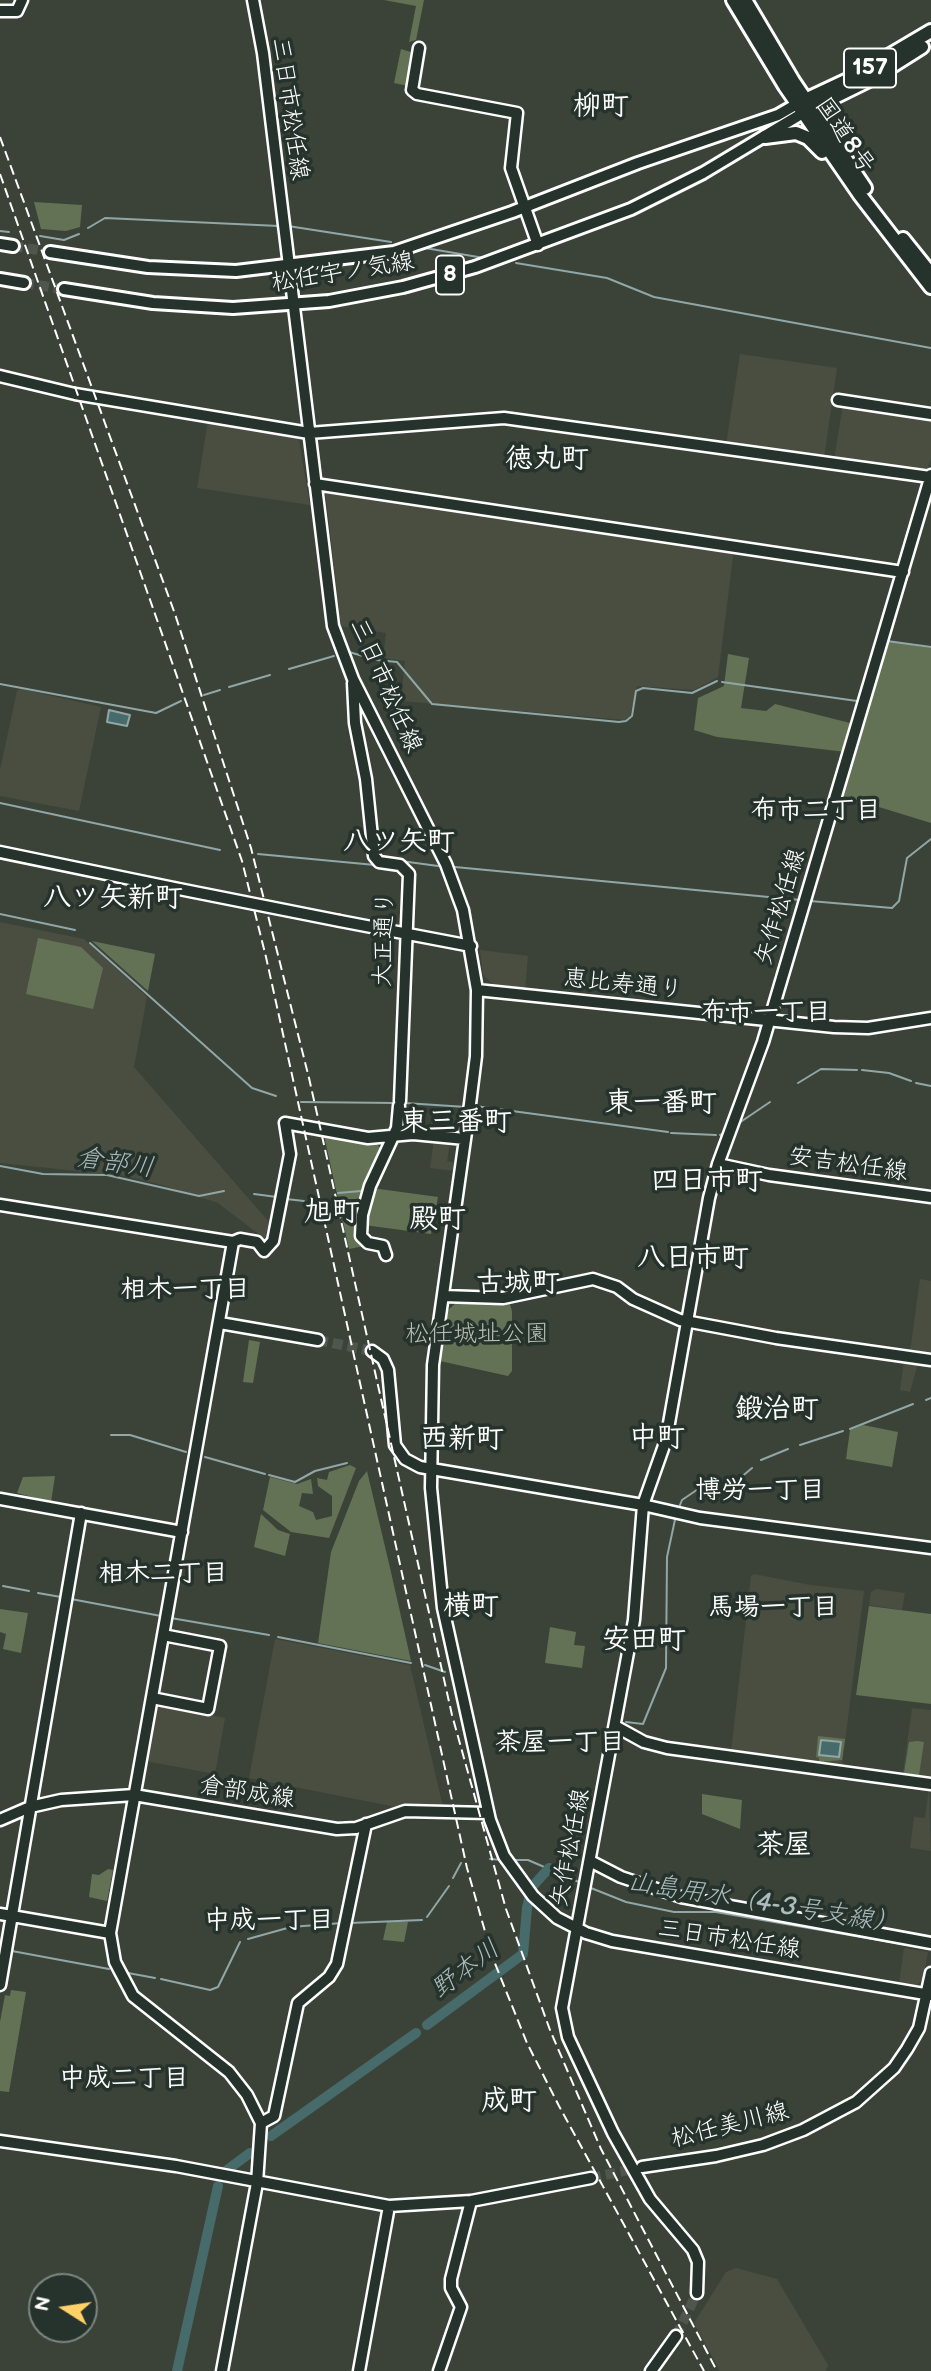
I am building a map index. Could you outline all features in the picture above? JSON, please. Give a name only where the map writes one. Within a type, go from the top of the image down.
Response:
[{"type":"highway","name":"国道8号","points":[[733,0],[857,191],[931,287]]},
{"type":"highway","name":"国道8号","points":[[745,0],[804,106],[931,274]]},
{"type":"highway","name":"157","points":[[804,106],[931,31]]},
{"type":"highway","name":"157","points":[[804,106],[873,78],[931,41]]},
{"type":"highway","points":[[765,137],[786,132],[808,138],[857,191]]},
{"type":"main road","name":"松任宇ノ気線","points":[[64,289],[153,303],[233,308],[292,305],[403,287],[475,267],[642,204],[765,137],[804,106]]},
{"type":"main road","name":"松任宇ノ気線","points":[[50,252],[148,267],[236,271],[288,267],[394,252],[804,106]]},
{"type":"main road","points":[[0,244],[13,246]]},
{"type":"main road","points":[[0,279],[24,283]]},
{"type":"street","points":[[0,10],[17,11],[22,0]]},
{"type":"street","name":"三日市松任線","points":[[253,0],[263,53],[333,626],[353,679],[446,864],[463,910],[477,990],[476,1043],[470,1107],[433,1365],[430,1470],[439,1586],[488,1814],[506,1860],[530,1893],[557,1918],[576,1929],[612,1941],[930,1994]]},
{"type":"street","points":[[419,48],[412,90],[417,94],[517,113],[511,168],[538,245]]},
{"type":"street","points":[[0,376],[75,394],[309,433],[504,418],[931,476]]},
{"type":"street","points":[[838,400],[931,414]]},
{"type":"street","name":"矢作松任線","points":[[697,2293],[700,2274],[693,2250],[650,2199],[613,2133],[568,2037],[562,2008],[634,1620],[643,1505],[666,1440],[718,1164],[769,1021],[931,476]]},
{"type":"street","points":[[315,484],[904,572]]},
{"type":"street","name":"大正通り","points":[[353,679],[355,723],[366,779],[374,856],[379,862],[400,865],[409,874],[400,1103],[393,1137],[364,1202],[361,1229],[364,1240],[383,1246],[386,1255]]},
{"type":"street","points":[[0,852],[471,946]]},
{"type":"street","name":"恵比寿通り","points":[[477,990],[769,1021],[868,1028],[931,1018]]},
{"type":"street","points":[[0,1205],[233,1242],[240,1239],[257,1242],[264,1251],[273,1241],[290,1154],[285,1123],[368,1138],[413,1134],[465,1139]]},
{"type":"street","name":"安吉松任線","points":[[718,1164],[769,1175],[931,1198]]},
{"type":"street","points":[[222,2371],[257,2183],[261,2123],[247,2095],[229,2072],[133,1996],[115,1962],[110,1933],[233,1242]]},
{"type":"street","points":[[443,1296],[502,1298],[593,1279],[617,1287],[658,1311],[689,1321],[776,1338],[931,1360]]},
{"type":"street","points":[[220,1323],[318,1340]]},
{"type":"street","points":[[372,1351],[383,1359],[388,1370],[395,1445],[411,1464],[430,1470],[676,1512],[931,1549]]},
{"type":"street","points":[[0,1499],[182,1532]]},
{"type":"street","points":[[0,1985],[81,1513]]},
{"type":"street","points":[[152,1698],[208,1709],[218,1659],[220,1646],[163,1635]]},
{"type":"street","points":[[615,1726],[644,1742],[667,1748],[931,1784]]},
{"type":"street","name":"倉部成線","points":[[0,1820],[30,1807],[85,1797],[134,1795],[337,1829],[366,1824],[405,1811],[488,1814]]},
{"type":"street","points":[[261,2123],[274,2116],[298,2004],[329,1977],[337,1964],[366,1824]]},
{"type":"street","points":[[590,1861],[621,1877],[681,1897],[931,1943]]},
{"type":"street","points":[[0,1914],[110,1933]]},
{"type":"street","name":"松任美川線","points":[[642,2167],[716,2156],[763,2145],[803,2130],[856,2102],[894,2068],[907,2049],[919,2028],[930,1994],[931,1973]]},
{"type":"street","points":[[0,2141],[176,2166],[388,2206],[471,2201],[591,2178]]},
{"type":"street","points":[[439,2371],[461,2307],[451,2288],[451,2279],[471,2201]]},
{"type":"street","points":[[359,2371],[388,2206]]},
{"type":"street","points":[[651,2371],[676,2336]]},
{"type":"shaded area","points":[[740,354],[837,368],[824,458],[726,445]]},
{"type":"shaded area","points":[[843,405],[931,419],[931,458],[925,477],[834,459]]},
{"type":"shaded area","points":[[208,421],[298,435],[310,505],[197,488]]},
{"type":"shaded area","points":[[325,489],[734,549],[718,677],[694,690],[637,686],[630,716],[625,720],[401,701],[405,661],[383,658],[386,633],[341,626]]},
{"type":"shaded area","points":[[21,689],[101,707],[79,811],[0,796],[0,770],[17,691]]},
{"type":"shaded area","points":[[0,922],[84,939],[147,997],[134,1067],[269,1222],[265,1239],[218,1203],[162,1185],[125,1176],[0,1163]]},
{"type":"shaded area","points":[[480,950],[528,956],[525,990],[496,987],[483,975]]},
{"type":"shaded area","points":[[434,1140],[450,1143],[447,1161],[455,1163],[454,1171],[430,1168]]},
{"type":"shaded area","points":[[920,1279],[931,1281],[931,1355],[910,1352]]},
{"type":"shaded area","points":[[904,1361],[918,1363],[910,1392],[900,1390]]},
{"type":"shaded area","points":[[754,1574],[810,1585],[864,1591],[842,1766],[731,1752],[751,1576]]},
{"type":"shaded area","points":[[876,1589],[905,1593],[902,1610],[869,1605],[871,1592]]},
{"type":"shaded area","points":[[275,1639],[410,1665],[443,1807],[396,1807],[249,1778]]},
{"type":"shaded area","points":[[160,1704],[225,1718],[215,1774],[146,1761]]},
{"type":"shaded area","points":[[912,1708],[931,1710],[931,1777],[903,1773]]},
{"type":"shaded area","points":[[929,1788],[931,1851],[910,1848],[914,1817],[925,1818]]},
{"type":"shaded area","points":[[904,1948],[928,1952],[923,1979],[917,1985],[899,1983]]},
{"type":"shaded area","points":[[736,2268],[777,2279],[828,2365],[826,2371],[720,2371],[694,2323],[726,2272]]},
{"type":"green space","points":[[384,0],[424,0],[416,40],[409,42],[416,6]]},
{"type":"green space","points":[[401,49],[414,53],[408,86],[394,83]]},
{"type":"green space","points":[[34,202],[82,205],[80,227],[66,231],[41,229]]},
{"type":"green space","points":[[887,641],[931,648],[931,823],[843,796]]},
{"type":"green space","points":[[728,654],[749,658],[741,708],[766,711],[775,704],[854,724],[846,752],[717,737],[694,730],[698,698],[724,686]]},
{"type":"green space","points":[[38,938],[81,947],[103,968],[93,1009],[26,994]]},
{"type":"green space","points":[[92,941],[155,954],[148,991]]},
{"type":"green space","points":[[324,1135],[377,1144],[381,1149],[361,1198],[356,1222],[357,1233],[364,1246],[349,1249]]},
{"type":"green space","points":[[372,1188],[438,1197],[431,1234],[364,1225]]},
{"type":"green space","name":"松任城址公園","points":[[458,1301],[509,1301],[512,1311],[512,1371],[508,1376],[440,1361],[444,1314]]},
{"type":"green space","points":[[249,1340],[260,1342],[253,1383],[243,1382]]},
{"type":"green space","points":[[863,1425],[898,1432],[892,1467],[846,1459],[850,1430]]},
{"type":"green space","points":[[350,1465],[356,1468],[329,1538],[291,1532],[263,1510],[270,1477],[297,1484],[311,1479],[313,1494],[302,1493],[299,1506],[313,1512],[316,1520],[332,1516],[332,1496],[318,1486],[317,1478],[327,1480],[329,1472]]},
{"type":"green space","points":[[367,1471],[411,1661],[318,1643],[331,1552],[359,1481]]},
{"type":"green space","points":[[55,1476],[51,1502],[17,1493],[23,1477]]},
{"type":"green space","points":[[261,1514],[278,1530],[290,1534],[285,1556],[254,1547]]},
{"type":"green space","points":[[869,1606],[931,1614],[931,1704],[856,1695]]},
{"type":"green space","points":[[0,1609],[28,1613],[21,1653],[3,1649],[6,1634],[0,1632]]},
{"type":"green space","points":[[550,1627],[576,1632],[574,1645],[585,1646],[582,1668],[545,1663]]},
{"type":"green space","points":[[818,1736],[845,1739],[842,1760],[819,1762],[816,1757]]},
{"type":"green space","points":[[909,1742],[924,1742],[919,1775],[904,1773]]},
{"type":"green space","points":[[702,1794],[742,1800],[740,1829],[702,1814]]},
{"type":"green space","points":[[108,1869],[113,1870],[107,1901],[89,1897],[92,1874],[99,1875]]},
{"type":"green space","points":[[387,1922],[408,1922],[404,1942],[383,1940]]},
{"type":"green space","points":[[11,1990],[26,1992],[9,2092],[0,2091],[0,2022],[5,1995],[10,1996]]},
{"type":"water","points":[[109,710],[130,715],[127,726],[107,722]]},
{"type":"water","points":[[821,1740],[841,1742],[839,1757],[819,1755]]},
{"type":"waterway","points":[[88,228],[105,218],[279,226]]},
{"type":"waterway","points":[[288,226],[391,242]]},
{"type":"waterway","points":[[0,231],[9,232]]},
{"type":"waterway","points":[[40,236],[64,240],[79,234]]},
{"type":"waterway","points":[[425,248],[484,258]]},
{"type":"waterway","points":[[516,263],[607,278],[654,297],[931,348]]},
{"type":"waterway","points":[[886,645],[887,641],[931,647]]},
{"type":"waterway","points":[[878,672],[884,651]]},
{"type":"waterway","points":[[349,652],[377,660],[397,662],[432,704],[619,722],[632,716],[636,691],[643,688],[692,693],[717,681]]},
{"type":"waterway","points":[[289,669],[334,656]]},
{"type":"waterway","points":[[229,687],[270,675]]},
{"type":"waterway","points":[[869,703],[875,680]]},
{"type":"waterway","points":[[722,682],[857,701]]},
{"type":"waterway","points":[[0,684],[156,713],[181,701]]},
{"type":"waterway","points":[[204,695],[220,690]]},
{"type":"waterway","points":[[0,803],[220,850]]},
{"type":"waterway","points":[[810,901],[892,908],[899,901],[907,858],[931,839]]},
{"type":"waterway","points":[[258,854],[375,865]]},
{"type":"waterway","points":[[401,861],[438,866]]},
{"type":"waterway","points":[[455,867],[800,900]]},
{"type":"waterway","points":[[0,914],[75,930]]},
{"type":"waterway","points":[[90,943],[252,1088],[276,1096]]},
{"type":"waterway","points":[[798,1083],[821,1069],[857,1070]]},
{"type":"waterway","points":[[862,1070],[889,1073],[911,1081]]},
{"type":"waterway","points":[[916,1083],[931,1086]]},
{"type":"waterway","points":[[301,1102],[396,1103]]},
{"type":"waterway","points":[[739,1123],[770,1102]]},
{"type":"waterway","points":[[405,1103],[466,1107]]},
{"type":"waterway","points":[[475,1106],[668,1132]]},
{"type":"waterway","points":[[671,1133],[716,1135]]},
{"type":"waterway","name":"倉部川","points":[[0,1166],[43,1174],[107,1175],[199,1196],[224,1191]]},
{"type":"waterway","name":"倉部川","points":[[338,1193],[361,1191]]},
{"type":"waterway","points":[[254,1194],[277,1197]]},
{"type":"waterway","name":"倉部川","points":[[286,1199],[304,1201]]},
{"type":"waterway","points":[[926,1400],[931,1398]]},
{"type":"waterway","points":[[850,1429],[913,1404]]},
{"type":"waterway","points":[[800,1445],[843,1431]]},
{"type":"waterway","points":[[111,1435],[130,1435],[186,1452]]},
{"type":"waterway","points":[[761,1460],[788,1449]]},
{"type":"waterway","points":[[205,1457],[265,1474]]},
{"type":"waterway","points":[[269,1475],[295,1482],[315,1471],[347,1463]]},
{"type":"waterway","points":[[678,1510],[682,1500],[707,1483],[737,1493],[739,1479],[752,1468]]},
{"type":"waterway","points":[[518,1479],[527,1480]]},
{"type":"waterway","points":[[532,1481],[587,1489]]},
{"type":"waterway","points":[[626,1722],[643,1724],[666,1668],[667,1557],[676,1515]]},
{"type":"waterway","points":[[807,1537],[931,1554]]},
{"type":"waterway","points":[[3,1586],[29,1591]]},
{"type":"waterway","points":[[38,1593],[61,1597]]},
{"type":"waterway","points":[[71,1599],[161,1616]]},
{"type":"waterway","points":[[171,1618],[269,1635]]},
{"type":"waterway","points":[[278,1637],[411,1663]]},
{"type":"waterway","points":[[425,1665],[445,1672]]},
{"type":"waterway","points":[[490,1859],[503,1860]]},
{"type":"waterway","name":"山島用水（4-3号支線）","points":[[512,1860],[528,1860],[579,1882]]},
{"type":"waterway","points":[[453,1878],[461,1863]]},
{"type":"waterway","name":"野本川","points":[[427,2025],[523,1954],[527,1908],[532,1887],[549,1868]]},
{"type":"waterway","points":[[427,1917],[449,1886]]},
{"type":"waterway","name":"山島用水（4-3号支線）","points":[[591,1888],[626,1902],[674,1912],[716,1912],[931,1949]]},
{"type":"waterway","points":[[350,1923],[422,1920]]},
{"type":"waterway","points":[[248,1939],[291,1927],[342,1923]]},
{"type":"waterway","points":[[161,1979],[210,1990],[218,1987],[240,1942]]},
{"type":"waterway","points":[[12,1951],[109,1969]]},
{"type":"waterway","points":[[128,1973],[155,1978]]},
{"type":"waterway","name":"野本川","points":[[271,2136],[416,2033]]},
{"type":"waterway","name":"野本川","points":[[227,2170],[250,2153]]},
{"type":"waterway","name":"野本川","points":[[177,2371],[218,2186]]},
{"type":"tunnel","points":[[13,246],[50,252]]},
{"type":"tunnel","points":[[24,283],[64,289]]},
{"type":"tunnel","points":[[318,1340],[372,1351]]},
{"type":"tunnel","points":[[591,2178],[638,2168]]},
{"type":"tunnel","points":[[676,2336],[697,2293]]},
{"type":"railway","points":[[0,137],[175,614],[251,848],[309,1078],[452,1715],[506,1909],[550,2030],[601,2149],[717,2371]]},
{"type":"railway","points":[[0,174],[242,861],[266,957],[467,1868],[492,1956],[527,2043],[559,2106],[704,2371]]},
{"type":"district","name":"柳町","points":[[601,107]]},
{"type":"district","name":"徳丸町","points":[[547,460]]},
{"type":"district","name":"布市二丁目","points":[[816,811]]},
{"type":"district","name":"八ツ矢町","points":[[399,843]]},
{"type":"district","name":"八ツ矢新町","points":[[113,899]]},
{"type":"district","name":"布市一丁目","points":[[766,1013]]},
{"type":"district","name":"東一番町","points":[[661,1104]]},
{"type":"district","name":"東三番町","points":[[456,1123]]},
{"type":"district","name":"四日市町","points":[[707,1182]]},
{"type":"district","name":"旭町","points":[[332,1213]]},
{"type":"district","name":"殿町","points":[[438,1220]]},
{"type":"district","name":"八日市町","points":[[693,1259]]},
{"type":"district","name":"古城町","points":[[518,1284]]},
{"type":"district","name":"相木一丁目","points":[[185,1290]]},
{"type":"district","name":"鍛治町","points":[[777,1410]]},
{"type":"district","name":"中町","points":[[657,1439]]},
{"type":"district","name":"西新町","points":[[462,1440]]},
{"type":"district","name":"博労一丁目","points":[[760,1491]]},
{"type":"district","name":"相木二丁目","points":[[163,1574]]},
{"type":"district","name":"横町","points":[[471,1607]]},
{"type":"district","name":"馬場一丁目","points":[[773,1608]]},
{"type":"district","name":"安田町","points":[[644,1641]]},
{"type":"district","name":"茶屋一丁目","points":[[560,1743]]},
{"type":"district","name":"茶屋","points":[[784,1846]]},
{"type":"district","name":"中成一丁目","points":[[269,1921]]},
{"type":"district","name":"中成二丁目","points":[[124,2079]]},
{"type":"district","name":"成町","points":[[509,2102]]}]
